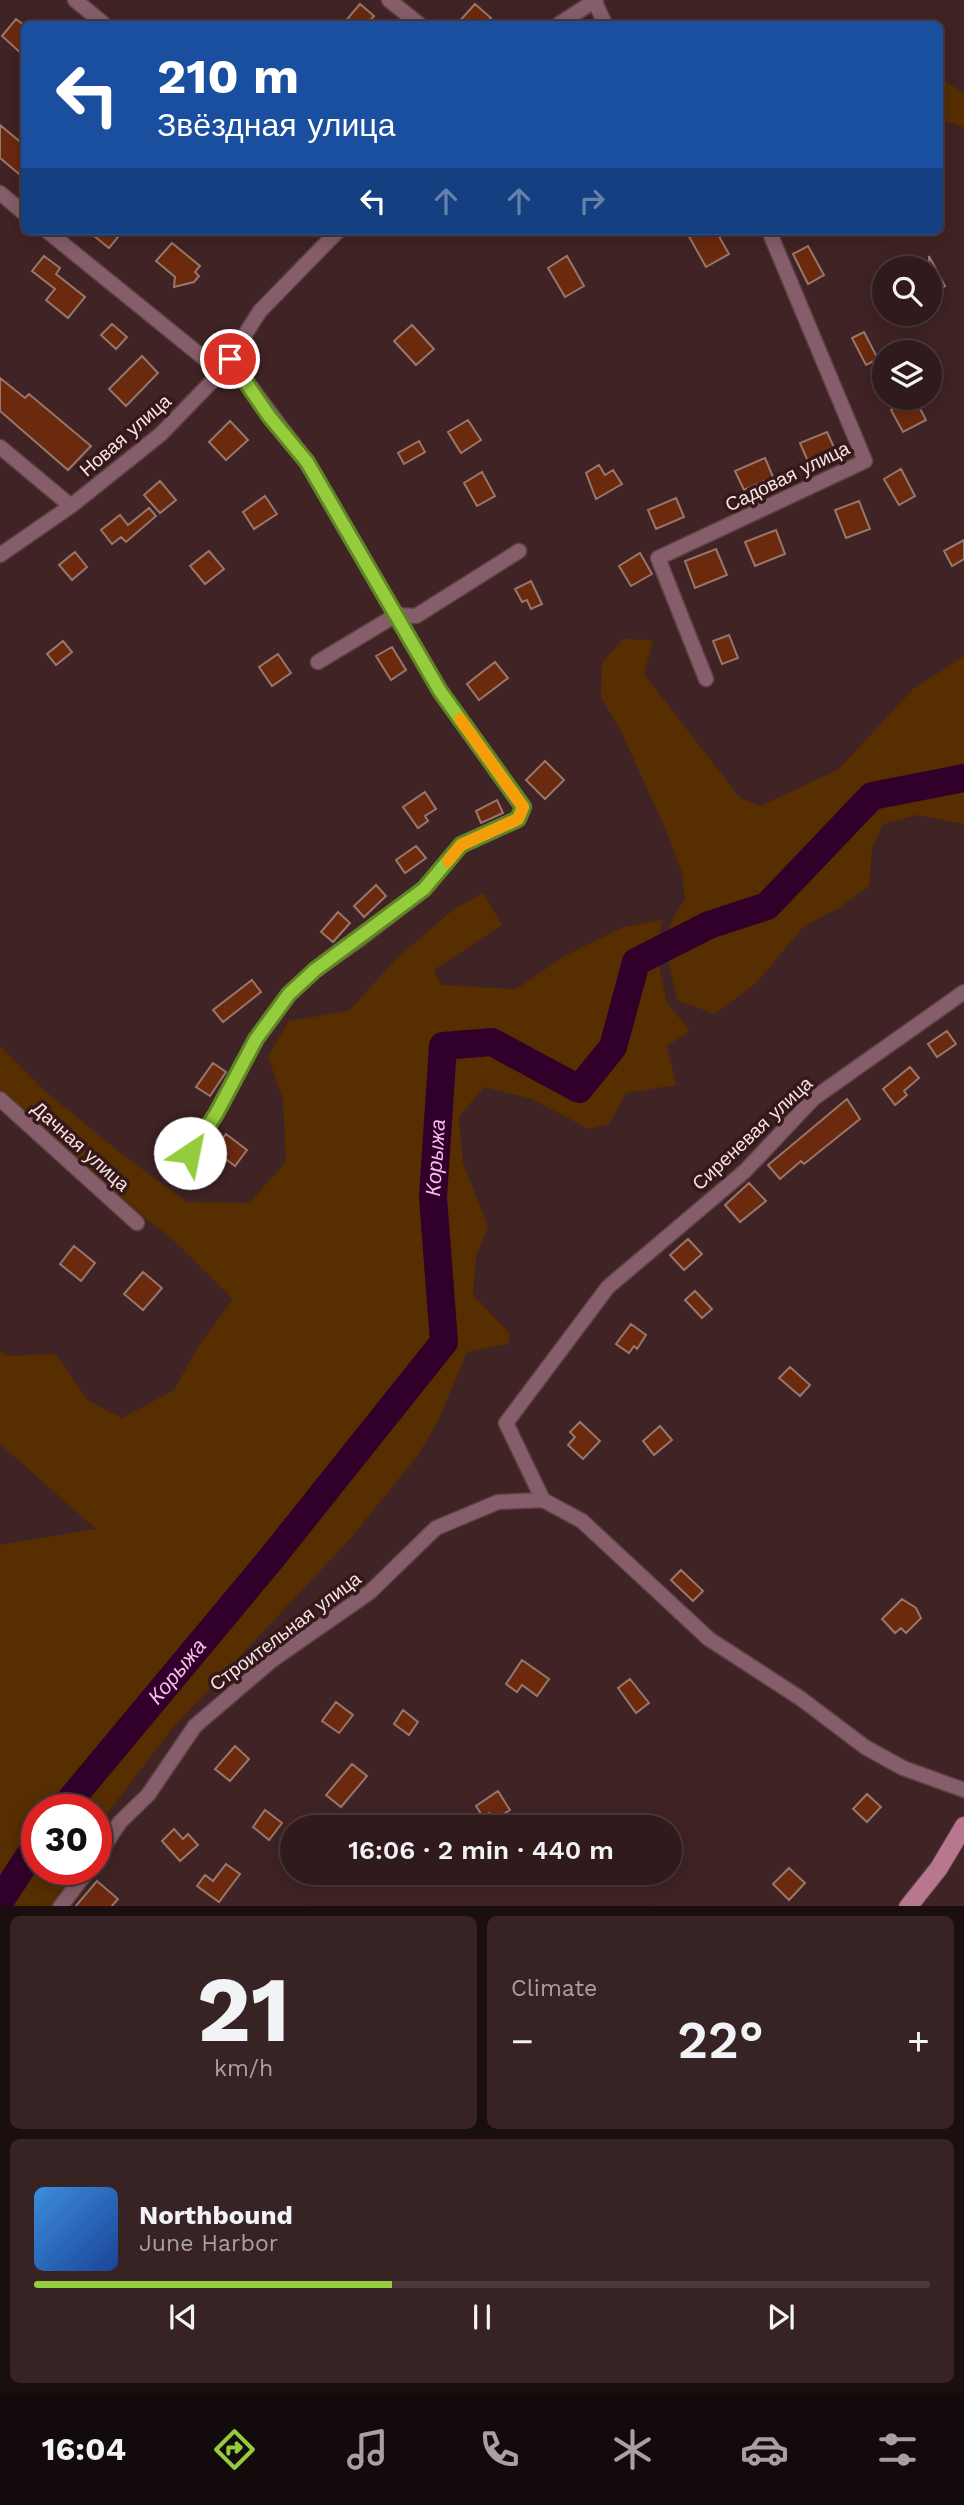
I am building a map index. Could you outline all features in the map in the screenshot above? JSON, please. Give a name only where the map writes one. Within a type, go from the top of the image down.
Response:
[{"type":"street","points":[[75,0],[100,21]]},
{"type":"street","points":[[389,0],[415,21]]},
{"type":"street","points":[[564,21],[595,0],[603,21]]},
{"type":"street","points":[[0,193],[21,210]]},
{"type":"street","points":[[52,235],[221,372]]},
{"type":"street","name":"Новая улица","points":[[0,555],[71,506],[161,434],[221,372],[260,311],[334,235]]},
{"type":"street","name":"Садовая улица","points":[[706,679],[658,558],[865,461],[771,235]]},
{"type":"street","points":[[190,1153],[216,1114],[256,1039],[289,994],[315,970],[424,889],[461,845],[518,819],[523,807],[440,691],[307,462],[269,416],[230,359]]},
{"type":"street","points":[[0,447],[71,506]]},
{"type":"street","points":[[318,662],[396,615],[416,616],[519,551]]},
{"type":"street","name":"Сиреневая улица","points":[[543,1500],[506,1423],[608,1287],[745,1171],[814,1098],[964,992]]},
{"type":"street","name":"Дачная улица","points":[[0,1099],[137,1223]]},
{"type":"street","points":[[543,1500],[582,1521],[709,1639],[800,1698],[865,1747],[903,1769],[964,1790]]},
{"type":"street","name":"Строительная улица","points":[[112,1834],[120,1822],[148,1795],[195,1726],[271,1661],[370,1592],[436,1528],[498,1502],[543,1500]]},
{"type":"street","points":[[908,1906],[939,1868],[964,1826]]},
{"type":"street","points":[[60,1906],[76,1885]]},
{"type":"shaded area","points":[[943,80],[964,93],[964,127],[943,121]]},
{"type":"shaded area","points":[[623,639],[653,640],[644,674],[740,798],[761,806],[839,769],[913,689],[964,656],[964,824],[918,815],[883,824],[872,848],[869,886],[837,909],[804,926],[756,983],[715,1014],[677,1000],[669,960],[668,937],[676,913],[685,900],[682,873],[668,835],[622,733],[601,697],[602,663]]},
{"type":"shaded area","points":[[483,893],[502,925],[434,970],[441,985],[516,989],[566,955],[624,927],[662,920],[656,953],[667,1003],[690,1031],[667,1046],[676,1085],[626,1093],[609,1124],[589,1129],[532,1099],[484,1087],[459,1117],[463,1163],[488,1227],[476,1256],[473,1295],[510,1334],[508,1344],[467,1352],[438,1421],[418,1455],[350,1539],[172,1729],[112,1807],[112,1794],[21,1794],[21,1885],[64,1885],[53,1906],[0,1906],[0,1545],[96,1529],[0,1444],[0,1351],[7,1356],[56,1354],[87,1400],[122,1418],[174,1390],[198,1347],[233,1299],[168,1235],[111,1193],[0,1098],[0,1046],[45,1091],[122,1154],[187,1202],[249,1203],[286,1162],[283,1100],[268,1056],[289,1021],[349,1011],[397,958],[454,909]]},
{"type":"building","points":[[360,4],[374,16],[370,21],[346,21]]},
{"type":"building","points":[[475,4],[491,18],[488,21],[460,21]]},
{"type":"building","points":[[16,19],[21,23],[21,53],[2,36]]},
{"type":"building","points":[[0,125],[21,142],[21,176],[0,158]]},
{"type":"building","points":[[93,235],[120,235],[109,248]]},
{"type":"building","points":[[688,235],[718,235],[729,254],[706,267]]},
{"type":"building","points":[[172,243],[200,266],[195,272],[199,276],[194,282],[174,287],[175,277],[156,261]]},
{"type":"building","points":[[808,246],[824,275],[808,284],[793,254]]},
{"type":"building","points":[[44,256],[60,268],[56,274],[85,297],[68,318],[46,300],[55,289],[32,271]]},
{"type":"building","points":[[567,256],[584,286],[565,297],[548,268]]},
{"type":"building","points":[[112,324],[127,337],[116,349],[101,335]]},
{"type":"building","points":[[412,325],[434,349],[416,365],[394,341]]},
{"type":"building","points":[[864,332],[872,347],[872,362],[866,365],[852,338]]},
{"type":"building","points":[[142,356],[158,373],[126,406],[109,389]]},
{"type":"building","points":[[0,378],[25,398],[29,394],[91,446],[68,470],[0,411]]},
{"type":"building","points":[[891,410],[921,410],[926,420],[903,432]]},
{"type":"building","points":[[468,420],[481,440],[461,453],[448,432]]},
{"type":"building","points":[[230,421],[248,440],[226,460],[209,442]]},
{"type":"building","points":[[827,432],[837,454],[810,466],[800,443]]},
{"type":"building","points":[[419,441],[425,452],[404,464],[398,453]]},
{"type":"building","points":[[765,458],[773,477],[744,490],[735,471]]},
{"type":"building","points":[[599,465],[605,475],[613,470],[622,484],[596,499],[586,473]]},
{"type":"building","points":[[901,469],[915,496],[899,505],[884,479]]},
{"type":"building","points":[[482,472],[495,496],[477,506],[464,483]]},
{"type":"building","points":[[160,481],[176,500],[160,513],[144,495]]},
{"type":"building","points":[[265,496],[277,514],[254,529],[243,512]]},
{"type":"building","points":[[676,498],[684,517],[656,529],[648,510]]},
{"type":"building","points":[[859,501],[870,529],[846,538],[835,510]]},
{"type":"building","points":[[149,508],[156,516],[126,542],[121,537],[112,544],[101,530],[120,515],[128,525]]},
{"type":"building","points":[[776,530],[785,554],[755,566],[745,542]]},
{"type":"building","points":[[964,540],[964,559],[952,566],[944,551]]},
{"type":"building","points":[[716,549],[727,575],[695,588],[685,561]]},
{"type":"building","points":[[209,551],[224,569],[205,584],[190,566]]},
{"type":"building","points":[[75,552],[87,567],[72,580],[59,565]]},
{"type":"building","points":[[640,553],[652,574],[631,586],[619,566]]},
{"type":"building","points":[[531,581],[542,604],[531,609],[527,600],[522,602],[515,589]]},
{"type":"building","points":[[729,635],[738,658],[722,664],[713,641]]},
{"type":"building","points":[[63,641],[72,652],[56,665],[47,654]]},
{"type":"building","points":[[392,647],[406,670],[391,680],[376,656]]},
{"type":"building","points":[[278,654],[291,673],[272,686],[259,667]]},
{"type":"building","points":[[495,662],[508,678],[479,700],[467,684]]},
{"type":"building","points":[[545,761],[564,780],[545,799],[526,780]]},
{"type":"building","points":[[425,792],[436,809],[425,816],[428,821],[418,828],[403,807]]},
{"type":"building","points":[[497,800],[503,813],[481,823],[476,811]]},
{"type":"building","points":[[416,846],[426,858],[405,873],[396,860]]},
{"type":"building","points":[[376,885],[386,896],[364,917],[354,906]]},
{"type":"building","points":[[338,912],[350,923],[333,942],[321,932]]},
{"type":"building","points":[[252,980],[261,992],[223,1022],[213,1010]]},
{"type":"building","points":[[947,1031],[956,1044],[937,1057],[928,1044]]},
{"type":"building","points":[[213,1063],[226,1072],[210,1096],[196,1087]]},
{"type":"building","points":[[910,1067],[919,1078],[904,1091],[907,1095],[895,1105],[883,1089]]},
{"type":"building","points":[[847,1099],[860,1119],[804,1164],[801,1161],[780,1179],[768,1165]]},
{"type":"building","points":[[226,1134],[247,1150],[235,1166],[214,1150]]},
{"type":"building","points":[[749,1183],[766,1201],[740,1222],[725,1205]]},
{"type":"building","points":[[688,1239],[702,1254],[684,1270],[670,1255]]},
{"type":"building","points":[[74,1246],[95,1263],[81,1281],[60,1264]]},
{"type":"building","points":[[143,1272],[162,1288],[143,1310],[124,1294]]},
{"type":"building","points":[[695,1291],[712,1309],[702,1318],[685,1300]]},
{"type":"building","points":[[631,1324],[646,1335],[637,1349],[634,1346],[629,1353],[616,1344]]},
{"type":"building","points":[[790,1367],[810,1385],[800,1396],[779,1378]]},
{"type":"building","points":[[580,1422],[600,1441],[583,1459],[568,1445],[575,1437],[570,1432]]},
{"type":"building","points":[[660,1426],[672,1440],[654,1455],[643,1441]]},
{"type":"building","points":[[681,1570],[703,1591],[693,1601],[671,1580]]},
{"type":"building","points":[[902,1599],[916,1608],[921,1618],[906,1633],[901,1628],[895,1633],[882,1619]]},
{"type":"building","points":[[522,1660],[549,1679],[537,1696],[522,1685],[517,1692],[506,1684]]},
{"type":"building","points":[[630,1679],[649,1703],[636,1713],[618,1688]]},
{"type":"building","points":[[336,1702],[353,1715],[339,1733],[322,1721]]},
{"type":"building","points":[[403,1710],[418,1722],[409,1735],[394,1724]]},
{"type":"building","points":[[235,1746],[249,1759],[230,1781],[215,1769]]},
{"type":"building","points":[[352,1764],[367,1776],[341,1807],[326,1795]]},
{"type":"building","points":[[498,1791],[510,1810],[502,1815],[482,1815],[476,1806]]},
{"type":"building","points":[[867,1794],[881,1807],[867,1822],[853,1809]]},
{"type":"building","points":[[265,1810],[280,1821],[280,1826],[269,1840],[253,1827]]},
{"type":"building","points":[[174,1829],[183,1839],[188,1834],[198,1845],[180,1861],[162,1841]]},
{"type":"building","points":[[226,1864],[240,1874],[219,1902],[197,1886],[205,1875],[213,1881]]},
{"type":"building","points":[[789,1868],[805,1883],[789,1900],[773,1884]]},
{"type":"building","points":[[94,1885],[102,1885],[118,1899],[112,1906],[76,1906]]},
{"type":"waterway","name":"Корыжа","points":[[75,1794],[270,1560],[444,1342],[433,1197],[443,1046],[492,1042],[579,1089],[613,1047],[636,962],[709,925],[767,906],[872,796],[964,778]]},
{"type":"waterway","name":"Корыжа","points":[[0,1901],[21,1869]]},
{"type":"slow traffic","points":[[448,861],[461,845],[518,819],[523,807],[460,719]]},
{"type":"route","points":[[190,1153],[216,1114],[256,1039],[289,994],[315,970],[424,889],[461,845],[518,819],[523,807],[440,691],[307,462],[269,416],[230,359]]}]
